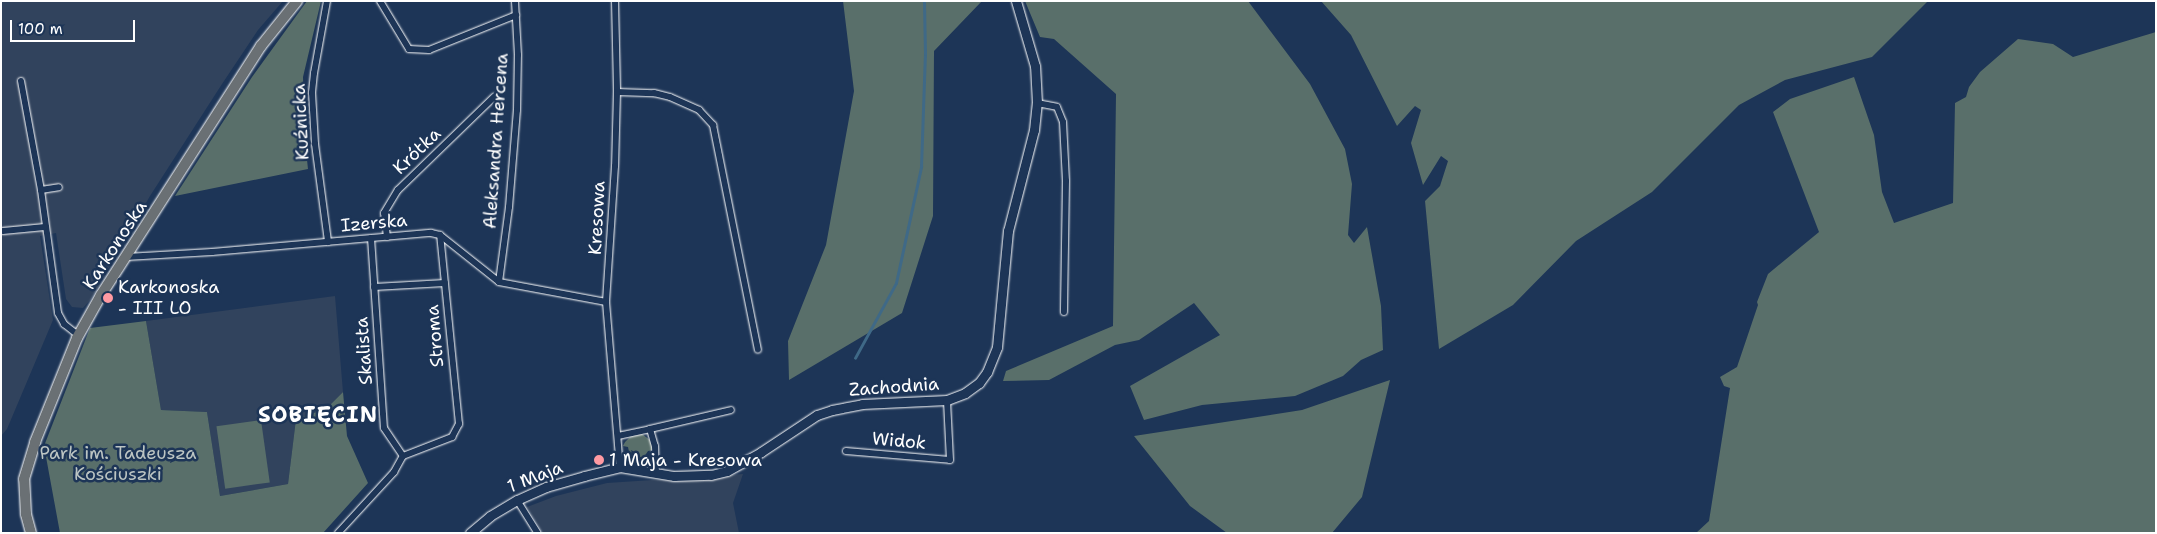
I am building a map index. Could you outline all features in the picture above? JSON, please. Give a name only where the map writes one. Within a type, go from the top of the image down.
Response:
[{"type":"main road","name":"Karkonoska","points":[[31,533],[26,514],[24,478],[35,442],[78,335],[275,26],[298,1]]},
{"type":"street","name":"Kuźnicka","points":[[327,1],[312,93],[315,144],[328,242]]},
{"type":"street","points":[[380,1],[409,49],[429,50],[516,15]]},
{"type":"street","name":"Aleksandra Hercena","points":[[499,282],[509,207],[517,110],[516,15],[514,1]]},
{"type":"street","name":"Kresowa","points":[[615,1],[617,92],[613,210],[606,302],[620,467]]},
{"type":"street","name":"Zachodnia","points":[[620,467],[692,477],[711,476],[727,470],[761,452],[817,415],[862,404],[947,400],[965,393],[979,383],[987,372],[997,348],[1008,231],[1034,130],[1037,103],[1035,66],[1016,1]]},
{"type":"street","points":[[21,81],[41,190],[58,313],[64,324],[78,335]]},
{"type":"street","points":[[617,92],[654,93],[670,98],[699,110],[713,125],[758,350]]},
{"type":"street","name":"Krótka","points":[[387,237],[384,213],[398,190],[494,98]]},
{"type":"street","points":[[1037,103],[1056,107],[1060,111],[1063,122],[1066,180],[1064,312]]},
{"type":"street","points":[[41,190],[59,187]]},
{"type":"street","points":[[4,230],[45,227]]},
{"type":"street","name":"Izerska","points":[[126,257],[212,252],[430,233],[440,235]]},
{"type":"street","points":[[440,235],[499,282],[606,302]]},
{"type":"street","name":"Stroma","points":[[403,456],[456,433],[460,424],[440,235]]},
{"type":"street","name":"Skalista","points":[[372,238],[384,428],[403,456]]},
{"type":"street","points":[[374,286],[445,283]]},
{"type":"street","name":"Widok","points":[[846,451],[950,460],[947,400]]},
{"type":"street","points":[[618,436],[731,410]]},
{"type":"street","points":[[650,429],[656,446],[656,472]]},
{"type":"street","points":[[338,533],[394,472],[403,456]]},
{"type":"street","name":"1 Maja","points":[[470,533],[490,516],[517,500],[546,487],[620,467]]},
{"type":"street","points":[[517,500],[538,533]]},
{"type":"shaded area","points":[[1,1],[283,1],[258,30],[222,84],[150,196],[91,299],[83,308],[72,307],[66,299],[56,233],[40,236],[53,320],[7,429],[1,436]]},
{"type":"shaded area","points":[[335,296],[343,392],[326,409],[296,419],[288,484],[220,496],[207,412],[161,410],[146,321]]},
{"type":"shaded area","points":[[743,474],[733,503],[739,533],[543,533],[527,507],[556,496],[607,483]]},
{"type":"green space","points":[[307,1],[321,1],[303,77],[308,169],[175,196],[252,77]]},
{"type":"green space","points":[[843,1],[982,1],[934,51],[933,216],[902,313],[789,380],[788,341],[826,245],[854,91]]},
{"type":"green space","points":[[1025,1],[1248,1],[1310,84],[1345,149],[1352,184],[1348,235],[1354,243],[1367,227],[1381,306],[1383,350],[1361,360],[1343,376],[1295,396],[1202,405],[1144,420],[1130,386],[1220,335],[1194,303],[1139,340],[1115,345],[1049,380],[1003,381],[1006,371],[1113,326],[1116,94],[1054,39],[1040,37]]},
{"type":"green space","points":[[1321,1],[1928,1],[1872,57],[1785,80],[1739,105],[1652,192],[1576,241],[1513,305],[1439,349],[1425,201],[1440,186],[1448,161],[1441,156],[1423,185],[1411,143],[1421,110],[1415,106],[1397,126],[1351,35]]},
{"type":"green space","points":[[2156,32],[2156,533],[1696,533],[1709,521],[1730,388],[1724,386],[1720,377],[1737,367],[1758,305],[1757,302],[1768,274],[1819,232],[1773,112],[1790,99],[1854,77],[1874,135],[1882,192],[1894,223],[1953,203],[1955,103],[1966,97],[1969,87],[1980,72],[2018,39],[2053,44],[2073,57]]},
{"type":"green space","name":"Park im. Tadeusza Kościuszki","points":[[146,321],[161,410],[207,412],[220,496],[288,484],[296,419],[326,409],[343,392],[347,436],[368,483],[323,533],[60,533],[44,446],[90,328]]},
{"type":"green space","points":[[1390,380],[1362,497],[1332,533],[1227,533],[1190,506],[1134,436],[1302,410]]},
{"type":"green space","points":[[261,420],[270,482],[225,489],[216,426]]},
{"type":"green space","points":[[642,434],[650,440],[653,450],[648,451],[644,457],[633,457],[628,447],[623,446],[632,435]]},
{"type":"waterway","points":[[855,358],[896,283],[921,167],[925,54],[924,1]]},
{"type":"place","name":"Karkonoska - III LO","points":[[108,298]]},
{"type":"place","name":"1 Maja - Kresowa","points":[[599,460]]},
{"type":"district","name":"SOBIĘCIN","points":[[318,415]]}]
